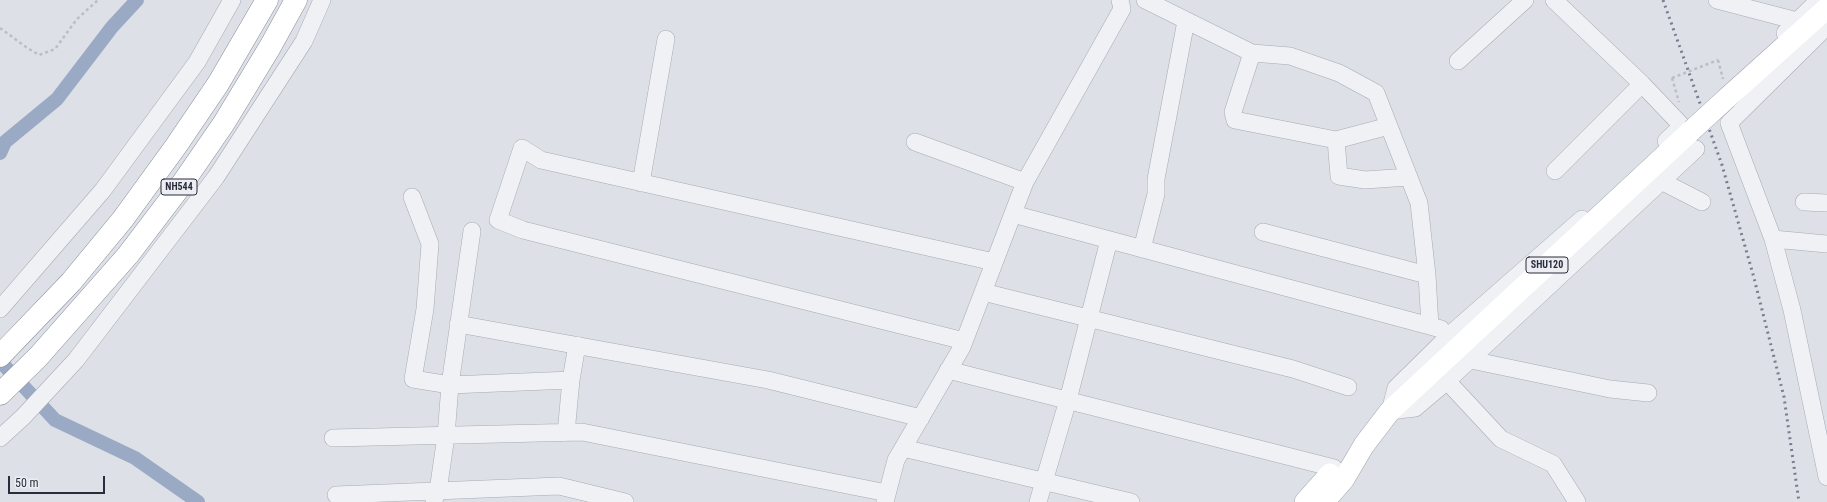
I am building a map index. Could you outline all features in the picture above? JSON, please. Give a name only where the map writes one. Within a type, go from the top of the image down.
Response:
[{"type":"highway","name":"NH544","points":[[0,356],[71,282],[132,207],[218,84],[267,0]]},
{"type":"highway","name":"NH544","points":[[0,394],[38,357],[128,254],[182,184],[231,111],[270,47],[296,0]]},
{"type":"main road","name":"SHU120","points":[[1305,502],[1334,468],[1364,446],[1396,406],[1690,135],[1727,88],[1827,8]]},
{"type":"main road","points":[[1324,502],[1344,479],[1364,446]]},
{"type":"street","points":[[0,309],[103,190],[197,62],[232,0]]},
{"type":"street","points":[[0,438],[58,381],[216,177],[304,41],[322,0]]},
{"type":"street","points":[[333,438],[582,432],[886,497],[896,460],[964,341],[1025,182],[1122,8],[1120,0]]},
{"type":"street","points":[[1145,0],[1252,53],[1290,56],[1339,74],[1376,93],[1418,203],[1427,275],[1430,326]]},
{"type":"street","points":[[1458,61],[1525,0]]},
{"type":"street","points":[[1396,406],[1415,408],[1471,360],[1661,181],[1690,135],[1642,84],[1554,0]]},
{"type":"street","points":[[1718,0],[1798,21]]},
{"type":"street","points":[[1727,88],[1819,0]]},
{"type":"street","points":[[1142,248],[1156,194],[1156,179],[1186,21]]},
{"type":"street","points":[[1827,26],[1730,123],[1773,239],[1792,310],[1827,477]]},
{"type":"street","points":[[641,183],[666,38]]},
{"type":"street","points":[[1252,53],[1233,112],[1235,120],[1336,140],[1389,126]]},
{"type":"street","points":[[1555,171],[1642,84]]},
{"type":"street","name":"SHU120","points":[[1396,406],[1396,388],[1453,332],[1607,198],[1690,135]]},
{"type":"street","points":[[1336,140],[1339,176],[1365,180],[1409,177]]},
{"type":"street","points":[[915,142],[1025,182]]},
{"type":"street","points":[[964,341],[531,232],[498,220],[522,148],[541,160],[994,262]]},
{"type":"street","points":[[1661,181],[1702,202]]},
{"type":"street","points":[[412,197],[430,244],[425,309],[413,379],[450,385],[571,380]]},
{"type":"street","points":[[1804,202],[1827,203]]},
{"type":"street","points":[[1012,214],[1453,332]]},
{"type":"street","points":[[436,496],[446,436],[450,385],[472,230]]},
{"type":"street","points":[[1264,232],[1427,275]]},
{"type":"street","points":[[1773,239],[1827,244]]},
{"type":"street","points":[[1038,502],[1090,319],[1109,240]]},
{"type":"street","points":[[982,292],[1293,369],[1348,387]]},
{"type":"street","points":[[458,324],[768,380],[921,418]]},
{"type":"street","points":[[566,433],[576,345]]},
{"type":"street","points":[[1471,360],[1610,389],[1648,393]]},
{"type":"street","points":[[948,370],[1334,468]]},
{"type":"street","points":[[1447,381],[1501,439],[1553,464],[1577,502]]},
{"type":"street","points":[[903,448],[1131,502]]},
{"type":"street","points":[[336,494],[436,496],[559,486],[607,500],[625,502]]},
{"type":"path","points":[[0,28],[39,55],[54,49],[77,19],[98,0]]},
{"type":"path","points":[[1679,101],[1672,78],[1718,60],[1727,88]]},
{"type":"waterway","points":[[0,153],[5,142],[57,99],[112,27],[137,0]]},
{"type":"waterway","points":[[0,361],[55,420],[135,458],[198,502]]},
{"type":"railway","points":[[1663,0],[1722,165],[1754,278],[1784,397],[1799,502]]}]
